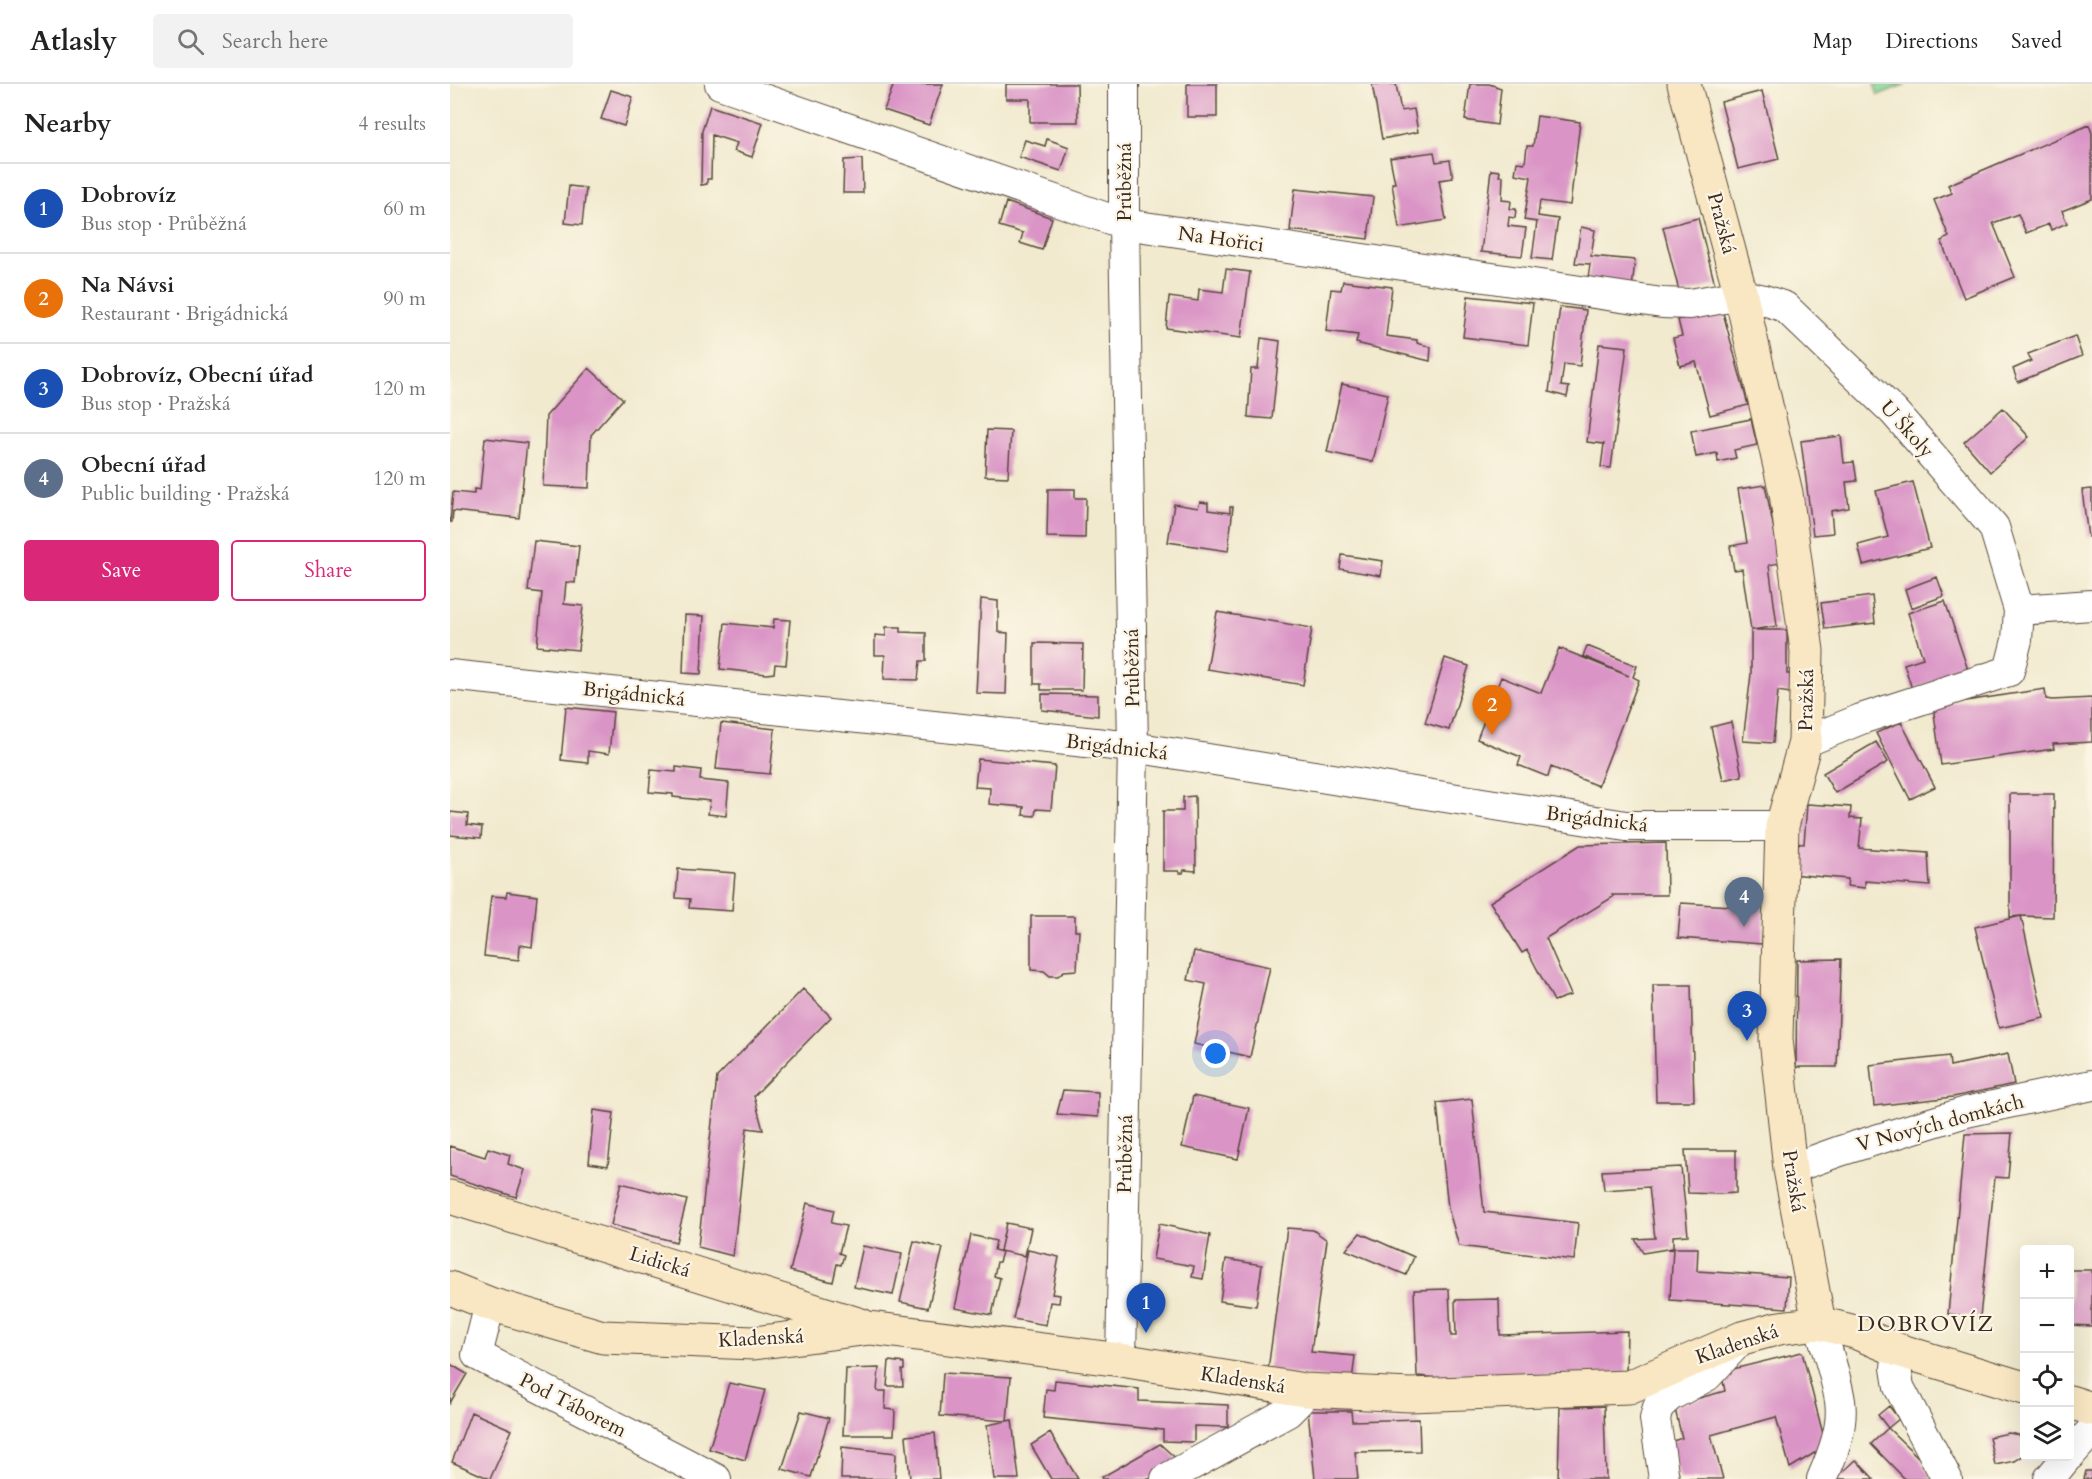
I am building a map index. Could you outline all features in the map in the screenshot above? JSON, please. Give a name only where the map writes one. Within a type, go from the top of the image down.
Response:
[{"type":"street","name":"Na Hořici","points":[[720,84],[1124,224],[1662,303],[1690,304],[1741,295]]},
{"type":"street","name":"Průběžná","points":[[1121,1360],[1133,747],[1124,224],[1124,84]]},
{"type":"street","name":"Pražská","points":[[1684,84],[1741,295],[1787,504],[1807,651],[1805,742],[1782,826],[1776,1039],[1790,1169],[1819,1323]]},
{"type":"street","name":"U Školy","points":[[1741,295],[1785,308],[1894,412],[1994,527],[2019,610],[2017,640],[2009,670],[1861,719],[1805,742]]},
{"type":"street","points":[[2019,610],[2092,605]]},
{"type":"street","name":"Brigádnická","points":[[450,675],[1133,747],[1626,826],[1782,826]]},
{"type":"street","name":"V Nových domkách","points":[[1790,1169],[1966,1112],[2092,1085]]},
{"type":"street","name":"Lidická","points":[[450,1197],[870,1328]]},
{"type":"street","name":"Kladenská","points":[[450,1288],[490,1304],[603,1338],[754,1343],[870,1328],[1121,1360],[1304,1390],[1410,1395],[1629,1387],[1742,1338],[1779,1328],[1819,1323],[1855,1332],[1898,1350],[2020,1387]]},
{"type":"street","name":"Pod Táborem","points":[[490,1304],[477,1355],[716,1479]]},
{"type":"street","points":[[1819,1323],[1840,1403],[1838,1431],[1832,1457],[1822,1479]]},
{"type":"street","points":[[1664,1479],[1655,1419],[1658,1407],[1670,1396],[1707,1376],[1742,1338]]},
{"type":"street","points":[[1898,1350],[1896,1368],[1899,1387],[1947,1479]]},
{"type":"street","points":[[1166,1479],[1288,1412],[1298,1402],[1304,1390]]},
{"type":"street","points":[[2074,1403],[2092,1409]]},
{"type":"street","points":[[2074,1450],[2092,1430]]},
{"type":"street","points":[[2049,1479],[2065,1461]]},
{"type":"green space","points":[[1874,84],[1906,84],[1878,95]]},
{"type":"building","points":[[894,84],[943,84],[929,125],[884,110]]},
{"type":"building","points":[[1006,84],[1077,84],[1078,122],[1030,122],[1030,99],[1006,99]]},
{"type":"building","points":[[1187,84],[1217,84],[1217,117],[1187,117]]},
{"type":"building","points":[[1372,84],[1396,84],[1401,111],[1414,109],[1418,132],[1382,139]]},
{"type":"building","points":[[1470,84],[1489,84],[1501,88],[1497,125],[1465,120]]},
{"type":"building","points":[[611,90],[633,97],[624,126],[601,119]]},
{"type":"building","points":[[1762,91],[1779,159],[1738,169],[1721,102]]},
{"type":"building","points":[[710,106],[763,123],[752,157],[734,151],[737,143],[712,135],[711,179],[707,179],[707,184],[701,185],[702,131]]},
{"type":"building","points":[[1537,116],[1580,122],[1570,205],[1540,201],[1538,216],[1558,219],[1552,260],[1532,258],[1537,222],[1524,220],[1531,177],[1515,174],[1517,162],[1525,163],[1527,146],[1533,146]]},
{"type":"building","points":[[2089,125],[2092,133],[2092,199],[2062,211],[2067,223],[2051,230],[2049,224],[2026,233],[2018,214],[1993,223],[2015,277],[1964,298],[1941,241],[1949,237],[1934,200],[1952,193],[1948,185]]},
{"type":"building","points":[[1047,139],[1069,147],[1061,171],[1019,157],[1025,140],[1045,146]]},
{"type":"building","points":[[1434,152],[1436,162],[1450,160],[1453,178],[1439,180],[1446,220],[1399,228],[1390,158]]},
{"type":"building","points":[[862,159],[863,193],[843,193],[844,160]]},
{"type":"building","points":[[1491,170],[1500,171],[1499,176],[1503,176],[1502,200],[1511,201],[1510,209],[1516,209],[1515,218],[1509,217],[1508,226],[1526,228],[1522,256],[1481,252]]},
{"type":"building","points":[[569,186],[586,188],[582,225],[565,223]]},
{"type":"building","points":[[1295,189],[1373,197],[1368,239],[1290,230]]},
{"type":"building","points":[[1006,202],[1052,218],[1042,250],[1020,243],[1023,233],[999,226]]},
{"type":"building","points":[[1698,218],[1715,285],[1680,295],[1663,227]]},
{"type":"building","points":[[1581,227],[1595,230],[1591,256],[1635,260],[1632,289],[1587,285],[1590,264],[1575,263]]},
{"type":"building","points":[[1226,269],[1250,272],[1241,338],[1166,328],[1169,297],[1198,301],[1199,289],[1223,292]]},
{"type":"building","points":[[1343,281],[1392,287],[1386,336],[1417,340],[1417,343],[1431,347],[1430,361],[1356,343],[1358,335],[1326,331],[1331,289],[1341,290]]},
{"type":"building","points":[[1468,296],[1533,303],[1528,345],[1463,337]]},
{"type":"building","points":[[1560,307],[1586,310],[1580,366],[1564,364],[1561,386],[1569,387],[1567,397],[1549,392]]},
{"type":"building","points":[[1722,309],[1748,405],[1710,415],[1696,362],[1680,366],[1673,338],[1682,336],[1678,320]]},
{"type":"building","points":[[2075,336],[2082,356],[2018,382],[2013,369],[2031,361],[2028,354]]},
{"type":"building","points":[[1261,338],[1280,341],[1272,419],[1248,417],[1251,369],[1258,369]]},
{"type":"building","points":[[1599,344],[1627,347],[1611,468],[1601,467],[1604,444],[1587,442]]},
{"type":"building","points":[[589,368],[623,399],[591,435],[589,488],[543,486],[546,416]]},
{"type":"building","points":[[1342,384],[1388,394],[1373,462],[1327,452]]},
{"type":"building","points":[[2003,408],[2029,437],[1990,472],[1964,442]]},
{"type":"building","points":[[1751,419],[1757,445],[1734,450],[1736,458],[1718,462],[1717,453],[1696,457],[1691,431]]},
{"type":"building","points":[[987,430],[1011,431],[1008,477],[985,476]]},
{"type":"building","points":[[1841,436],[1844,463],[1854,462],[1857,481],[1846,482],[1849,508],[1831,511],[1833,533],[1813,535],[1801,441]]},
{"type":"building","points":[[485,438],[527,443],[519,518],[453,511],[452,522],[450,522],[453,492],[474,494],[474,489],[480,490]]},
{"type":"building","points":[[1913,482],[1930,548],[1863,565],[1858,545],[1888,537],[1876,491]]},
{"type":"building","points":[[1765,485],[1779,563],[1769,565],[1777,626],[1752,630],[1787,630],[1787,674],[1792,674],[1790,693],[1778,691],[1773,743],[1743,741],[1751,674],[1751,630],[1742,569],[1734,570],[1730,546],[1747,543],[1738,489]]},
{"type":"building","points":[[1048,489],[1075,489],[1075,498],[1086,498],[1085,538],[1047,537]]},
{"type":"building","points":[[2092,489],[2092,536],[2088,537],[2082,490]]},
{"type":"building","points":[[1200,502],[1208,503],[1208,510],[1230,513],[1230,507],[1233,507],[1228,551],[1168,542],[1174,504],[1198,508]]},
{"type":"building","points":[[534,541],[579,546],[575,583],[566,582],[564,604],[583,606],[578,650],[537,646],[542,593],[528,591]]},
{"type":"building","points":[[1342,555],[1383,561],[1381,576],[1340,569]]},
{"type":"building","points":[[1937,577],[1944,596],[1911,608],[1905,589]]},
{"type":"building","points":[[1872,596],[1875,623],[1825,629],[1821,603]]},
{"type":"building","points":[[981,599],[998,601],[998,632],[1008,633],[1006,694],[976,693]]},
{"type":"building","points":[[1945,601],[1968,670],[1912,689],[1904,664],[1923,658],[1908,613]]},
{"type":"building","points":[[1217,612],[1312,628],[1303,685],[1207,669]]},
{"type":"building","points":[[685,615],[704,616],[701,674],[683,673]]},
{"type":"building","points":[[774,619],[790,620],[786,665],[775,664],[774,673],[767,674],[720,669],[725,623],[773,628]]},
{"type":"building","points":[[886,627],[901,627],[901,632],[926,633],[926,661],[920,661],[918,680],[884,679],[885,655],[875,655],[875,635],[886,636]]},
{"type":"building","points":[[1034,643],[1083,644],[1082,690],[1041,690],[1041,684],[1034,684]]},
{"type":"building","points":[[1587,646],[1637,666],[1633,677],[1639,680],[1598,786],[1551,767],[1548,777],[1518,765],[1521,757],[1477,739],[1501,677],[1541,693],[1559,648],[1629,676],[1583,656]]},
{"type":"building","points":[[1445,658],[1469,666],[1449,730],[1425,723]]},
{"type":"building","points":[[2045,689],[2046,699],[2092,698],[2092,742],[2053,744],[2054,749],[1941,765],[1933,706]]},
{"type":"building","points":[[1042,694],[1098,695],[1098,716],[1042,710]]},
{"type":"building","points":[[566,707],[613,712],[609,754],[588,751],[588,763],[561,760]]},
{"type":"building","points":[[1731,722],[1742,776],[1723,780],[1711,727]]},
{"type":"building","points":[[1901,722],[1935,787],[1910,799],[1876,733]]},
{"type":"building","points":[[721,723],[775,729],[770,774],[716,769]]},
{"type":"building","points":[[1876,742],[1888,762],[1835,793],[1823,773]]},
{"type":"building","points":[[978,759],[1055,766],[1051,810],[1036,809],[1035,816],[1023,815],[1024,807],[989,804],[990,788],[975,787]]},
{"type":"building","points":[[676,767],[701,770],[700,780],[729,783],[726,816],[708,814],[710,801],[649,792],[651,770],[676,772]]},
{"type":"building","points":[[2010,794],[2054,794],[2053,917],[2010,917]]},
{"type":"building","points":[[1195,796],[1196,871],[1184,870],[1183,873],[1179,873],[1179,871],[1163,871],[1163,811],[1183,811],[1183,797]]},
{"type":"building","points":[[1807,804],[1851,807],[1850,818],[1862,819],[1859,848],[1928,853],[1930,886],[1865,881],[1865,888],[1847,886],[1848,879],[1790,874],[1792,843],[1804,844]]},
{"type":"building","points":[[450,812],[468,814],[467,825],[482,827],[481,838],[450,835]]},
{"type":"building","points":[[1666,843],[1667,895],[1612,895],[1613,897],[1546,938],[1571,995],[1554,1001],[1527,950],[1522,953],[1490,902],[1580,845]]},
{"type":"building","points":[[678,869],[735,873],[732,911],[689,908],[690,899],[676,898]]},
{"type":"building","points":[[507,892],[537,896],[532,947],[520,945],[519,960],[484,956],[491,896],[506,897]]},
{"type":"building","points":[[1681,903],[1764,908],[1762,944],[1678,938]]},
{"type":"building","points":[[1031,916],[1075,916],[1075,931],[1079,931],[1077,970],[1064,971],[1058,976],[1050,976],[1044,971],[1031,970]]},
{"type":"building","points":[[2021,916],[2044,1018],[1999,1028],[1975,927]]},
{"type":"building","points":[[1194,951],[1270,967],[1250,1057],[1194,1044],[1206,984],[1188,980]]},
{"type":"building","points":[[1841,959],[1837,1067],[1796,1067],[1797,960]]},
{"type":"building","points":[[1653,985],[1691,985],[1694,1101],[1656,1101]]},
{"type":"building","points":[[803,989],[831,1017],[754,1096],[763,1130],[747,1128],[733,1256],[698,1247],[717,1077]]},
{"type":"building","points":[[2008,1054],[2014,1084],[1953,1097],[1874,1106],[1870,1065],[1949,1056],[1950,1066]]},
{"type":"building","points":[[1063,1090],[1098,1092],[1098,1117],[1057,1114]]},
{"type":"building","points":[[1193,1096],[1249,1108],[1238,1159],[1182,1147]]},
{"type":"building","points":[[1472,1099],[1484,1212],[1578,1223],[1574,1260],[1459,1246],[1448,1208],[1437,1103]]},
{"type":"building","points":[[594,1110],[614,1113],[608,1166],[589,1163]]},
{"type":"building","points":[[2012,1133],[2008,1178],[1995,1177],[1980,1317],[1948,1314],[1965,1134]]},
{"type":"building","points":[[450,1146],[485,1157],[488,1148],[510,1155],[508,1164],[525,1170],[516,1197],[450,1176]]},
{"type":"building","points":[[1685,1150],[1736,1150],[1736,1193],[1688,1193]]},
{"type":"building","points":[[1681,1167],[1688,1235],[1673,1236],[1673,1248],[1643,1253],[1635,1239],[1655,1238],[1649,1187],[1604,1190],[1602,1171]]},
{"type":"building","points":[[621,1183],[687,1200],[676,1242],[611,1225]]},
{"type":"building","points":[[807,1203],[834,1210],[831,1223],[846,1226],[839,1253],[844,1255],[841,1265],[837,1264],[833,1282],[790,1271]]},
{"type":"building","points":[[1006,1223],[1031,1228],[1025,1256],[1000,1251]]},
{"type":"building","points":[[1159,1224],[1210,1235],[1203,1279],[1192,1277],[1194,1266],[1153,1259]]},
{"type":"building","points":[[1287,1228],[1313,1230],[1327,1240],[1311,1352],[1355,1356],[1352,1381],[1268,1370]]},
{"type":"building","points":[[1360,1233],[1414,1257],[1406,1275],[1346,1250]]},
{"type":"building","points":[[971,1235],[996,1241],[994,1250],[1002,1252],[994,1276],[1000,1278],[992,1315],[955,1308]]},
{"type":"building","points":[[914,1241],[943,1248],[928,1308],[900,1302]]},
{"type":"building","points":[[863,1246],[902,1254],[893,1295],[854,1287]]},
{"type":"building","points":[[1673,1248],[1698,1248],[1697,1271],[1789,1277],[1787,1308],[1670,1300]]},
{"type":"building","points":[[1028,1250],[1059,1257],[1052,1294],[1060,1295],[1059,1303],[1050,1302],[1046,1325],[1013,1319]]},
{"type":"building","points":[[1226,1259],[1262,1265],[1256,1306],[1220,1301]]},
{"type":"building","points":[[2074,1270],[2092,1270],[2092,1326],[2074,1325]]},
{"type":"building","points":[[1449,1289],[1451,1336],[1456,1336],[1455,1300],[1499,1299],[1500,1335],[1627,1331],[1626,1373],[1452,1379],[1417,1376],[1414,1290]]},
{"type":"building","points":[[1802,1352],[1826,1446],[1790,1468],[1776,1417],[1711,1435],[1723,1479],[1680,1479],[1670,1442],[1682,1438],[1674,1405],[1725,1391],[1721,1372]]},
{"type":"building","points":[[889,1361],[904,1363],[903,1386],[887,1386]]},
{"type":"building","points":[[450,1364],[467,1374],[450,1403]]},
{"type":"building","points":[[879,1368],[877,1391],[886,1391],[885,1409],[895,1410],[894,1435],[843,1435],[846,1369]]},
{"type":"building","points":[[943,1373],[1011,1377],[1007,1421],[940,1416]]},
{"type":"building","points":[[1055,1380],[1139,1389],[1139,1401],[1228,1405],[1228,1427],[1194,1426],[1194,1442],[1163,1441],[1163,1430],[1043,1418],[1046,1389],[1054,1390]]},
{"type":"building","points":[[729,1383],[765,1390],[745,1460],[709,1449]]},
{"type":"building","points":[[1604,1406],[1606,1479],[1558,1479],[1560,1407]]},
{"type":"building","points":[[1889,1406],[1899,1419],[1888,1428],[1878,1415]]},
{"type":"building","points":[[801,1411],[829,1418],[811,1477],[782,1469]]},
{"type":"building","points":[[1308,1411],[1351,1411],[1352,1421],[1419,1419],[1420,1451],[1355,1452],[1358,1479],[1315,1479]]},
{"type":"building","points":[[471,1412],[512,1430],[490,1479],[452,1462]]},
{"type":"building","points":[[1012,1420],[1019,1479],[994,1479],[987,1425]]},
{"type":"building","points":[[1888,1428],[1920,1459],[1932,1479],[1905,1479],[1871,1444]]},
{"type":"building","points":[[935,1433],[939,1479],[910,1479],[906,1436]]},
{"type":"building","points":[[1050,1433],[1078,1479],[1051,1479],[1031,1445]]},
{"type":"building","points":[[2009,1433],[2020,1435],[2020,1458],[1995,1465],[1989,1437]]},
{"type":"building","points":[[1160,1444],[1180,1462],[1150,1479],[1103,1479],[1102,1477]]},
{"type":"building","points":[[842,1447],[896,1453],[895,1479],[841,1479]]},
{"type":"building","points":[[1856,1460],[1874,1479],[1835,1479]]},
{"type":"building","points":[[2086,1471],[2092,1471],[2092,1479],[2084,1479]]},
{"type":"place","name":"Na Návsi","points":[[1492,735]]},
{"type":"place","name":"Obecní úřad","points":[[1744,927]]},
{"type":"place","name":"Dobrovíz, Obecní úřad","points":[[1747,1041]]},
{"type":"place","name":"Dobrovíz","points":[[1146,1333]]},
{"type":"district","name":"DOBROVÍZ","points":[[1926,1324]]}]
